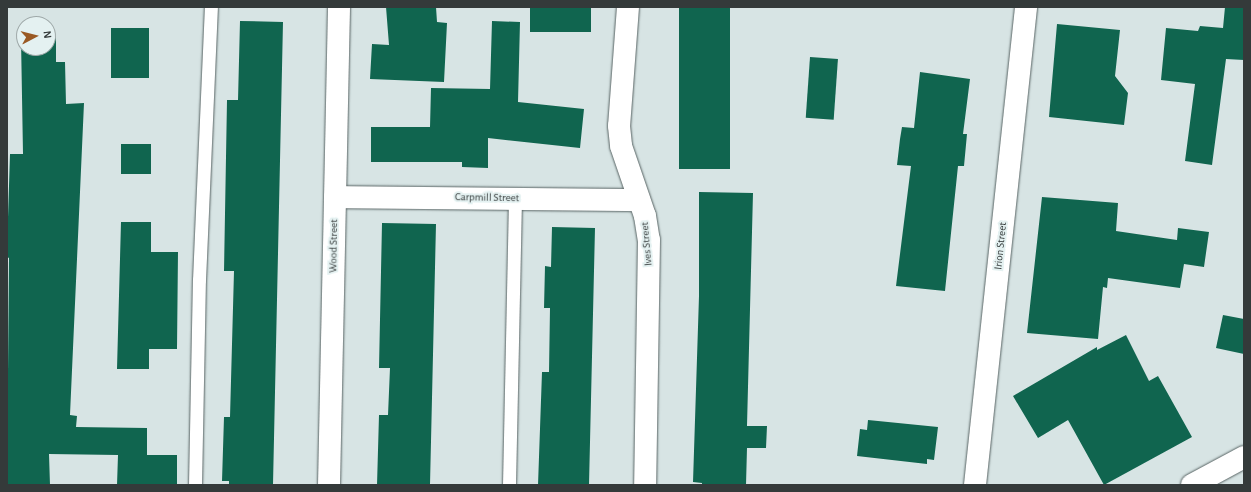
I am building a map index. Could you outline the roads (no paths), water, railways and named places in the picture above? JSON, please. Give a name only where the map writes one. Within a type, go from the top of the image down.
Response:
[{"type":"street","name":"Wood Street","points":[[329,485],[340,7]]},
{"type":"street","name":"Ives Street","points":[[628,7],[619,126],[621,146],[640,200],[648,229],[650,255],[645,485]]},
{"type":"street","name":"Irion Street","points":[[975,485],[1026,7]]},
{"type":"street","name":"Carpmill Street","points":[[335,196],[640,200]]},
{"type":"street","points":[[1192,485],[1244,457]]},
{"type":"lane","points":[[195,485],[199,280],[211,7]]},
{"type":"lane","points":[[509,485],[515,198]]}]
